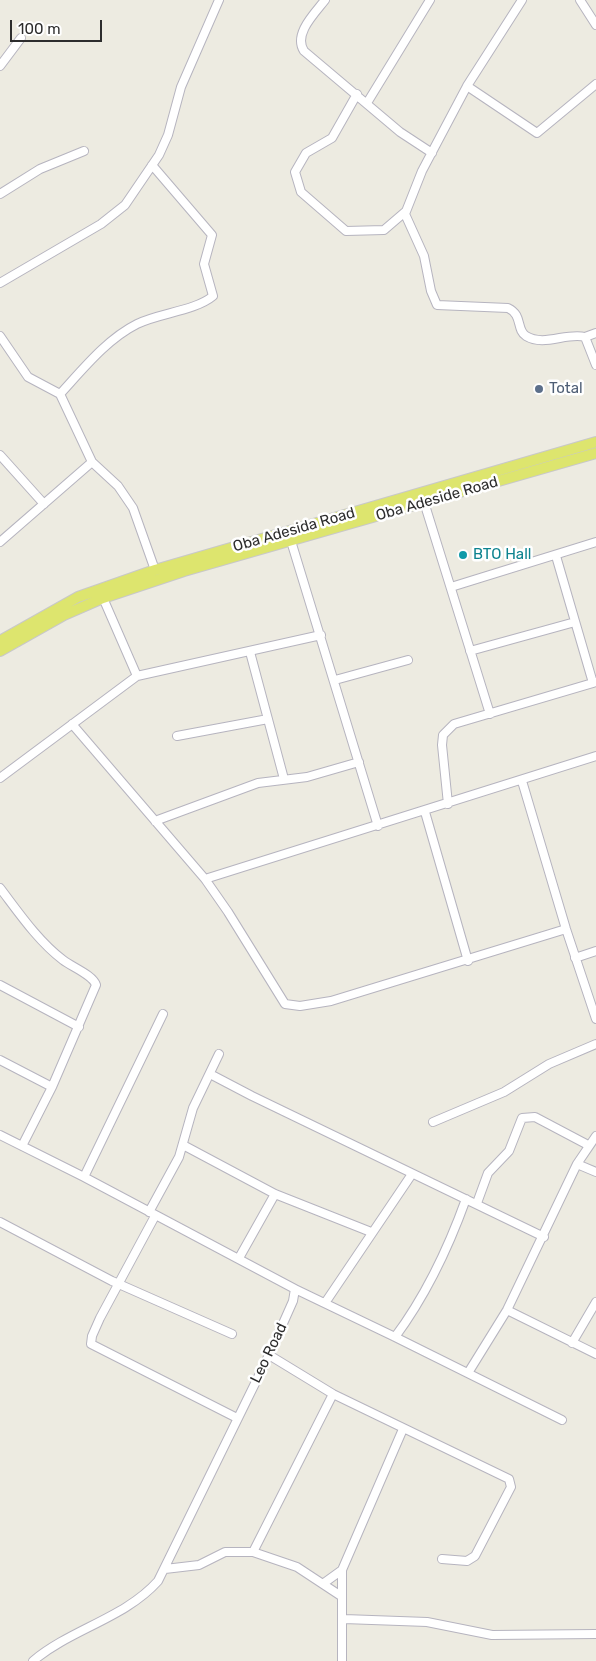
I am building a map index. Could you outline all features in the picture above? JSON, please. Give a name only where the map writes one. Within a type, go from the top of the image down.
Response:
[{"type":"main road","name":"Oba Adesida Road","points":[[0,641],[78,597],[155,570],[272,542],[445,492],[596,442]]},
{"type":"main road","name":"Oba Adeside Road","points":[[0,652],[64,615],[103,598],[272,542],[291,541],[424,502],[445,492],[596,453]]},
{"type":"street","points":[[0,282],[115,214],[125,205],[152,165],[168,135],[181,86],[219,0]]},
{"type":"street","points":[[325,0],[304,29],[300,41],[302,48],[400,132],[432,153]]},
{"type":"street","points":[[367,103],[430,0]]},
{"type":"street","points":[[357,94],[332,138],[303,157],[296,172],[298,186],[307,198],[328,213],[346,231],[384,230],[405,212],[432,153],[467,86],[522,0]]},
{"type":"street","points":[[580,0],[596,25]]},
{"type":"street","points":[[0,66],[20,38]]},
{"type":"street","points":[[467,86],[537,133],[596,84]]},
{"type":"street","points":[[0,194],[40,169],[84,151]]},
{"type":"street","points":[[60,394],[100,352],[129,328],[148,319],[213,296],[204,264],[212,235],[152,165]]},
{"type":"street","points":[[405,212],[424,256],[431,291],[437,304],[508,308],[517,314],[522,331],[528,337],[558,340],[585,337],[596,333]]},
{"type":"street","points":[[0,336],[28,377],[60,394],[92,462],[118,486],[133,508],[155,570]]},
{"type":"street","points":[[585,337],[596,365]]},
{"type":"street","points":[[0,455],[44,504]]},
{"type":"street","points":[[0,542],[92,462]]},
{"type":"street","points":[[424,502],[490,714]]},
{"type":"street","points":[[291,541],[378,826]]},
{"type":"street","points":[[451,587],[556,556],[596,542]]},
{"type":"street","points":[[448,804],[442,745],[443,735],[454,724],[595,682],[556,556]]},
{"type":"street","points":[[103,598],[137,676]]},
{"type":"street","points":[[470,651],[575,622]]},
{"type":"street","points":[[0,778],[137,676],[321,635]]},
{"type":"street","points":[[250,652],[284,779]]},
{"type":"street","points":[[334,680],[408,660]]},
{"type":"street","points":[[177,736],[268,719]]},
{"type":"street","points":[[72,724],[205,879],[228,912],[285,1004],[300,1006],[331,1002],[566,929]]},
{"type":"street","points":[[205,879],[425,812],[596,756]]},
{"type":"street","points":[[154,821],[251,785],[307,777],[359,762]]},
{"type":"street","points":[[522,781],[575,958],[596,1019]]},
{"type":"street","points":[[425,812],[468,961]]},
{"type":"street","points":[[0,888],[43,942],[73,967],[96,982],[96,989],[52,1087],[22,1146]]},
{"type":"street","points":[[575,958],[596,951]]},
{"type":"street","points":[[0,985],[79,1027]]},
{"type":"street","points":[[84,1177],[163,1014]]},
{"type":"street","points":[[433,1122],[504,1092],[549,1064],[596,1044]]},
{"type":"street","points":[[219,1054],[187,1121],[183,1145],[119,1284],[97,1324],[91,1344],[237,1418]]},
{"type":"street","points":[[0,1060],[52,1087]]},
{"type":"street","points":[[210,1074],[544,1237]]},
{"type":"street","points":[[477,1203],[488,1173],[509,1151],[522,1118],[535,1118],[588,1145]]},
{"type":"street","points":[[0,1135],[84,1177],[295,1289],[562,1420]]},
{"type":"street","points":[[468,1373],[507,1310],[544,1237],[577,1164],[588,1145],[596,1136]]},
{"type":"street","points":[[183,1145],[275,1194],[371,1232]]},
{"type":"street","points":[[577,1164],[596,1172]]},
{"type":"street","points":[[325,1303],[371,1232],[412,1174]]},
{"type":"street","points":[[238,1258],[275,1194]]},
{"type":"street","points":[[396,1337],[427,1290],[448,1247],[466,1199]]},
{"type":"street","points":[[0,1222],[119,1284],[232,1334]]},
{"type":"street","name":"Leo Road","points":[[33,1661],[58,1642],[134,1602],[147,1593],[165,1569],[269,1355],[293,1300],[295,1289]]},
{"type":"street","points":[[572,1343],[596,1302]]},
{"type":"street","points":[[507,1310],[596,1354]]},
{"type":"street","points":[[269,1355],[333,1394],[509,1479],[512,1483],[475,1556],[467,1561],[442,1559]]},
{"type":"street","points":[[253,1552],[333,1394]]},
{"type":"street","points":[[342,1661],[344,1619],[341,1596],[342,1570],[403,1429]]},
{"type":"street","points":[[165,1569],[199,1565],[225,1552],[253,1552],[297,1567],[341,1596]]},
{"type":"street","points":[[324,1583],[342,1570]]},
{"type":"street","points":[[344,1619],[427,1622],[492,1635],[596,1634]]},
{"type":"place","name":"Total","points":[[539,389]]},
{"type":"place","name":"BTO Hall","points":[[463,555]]}]
